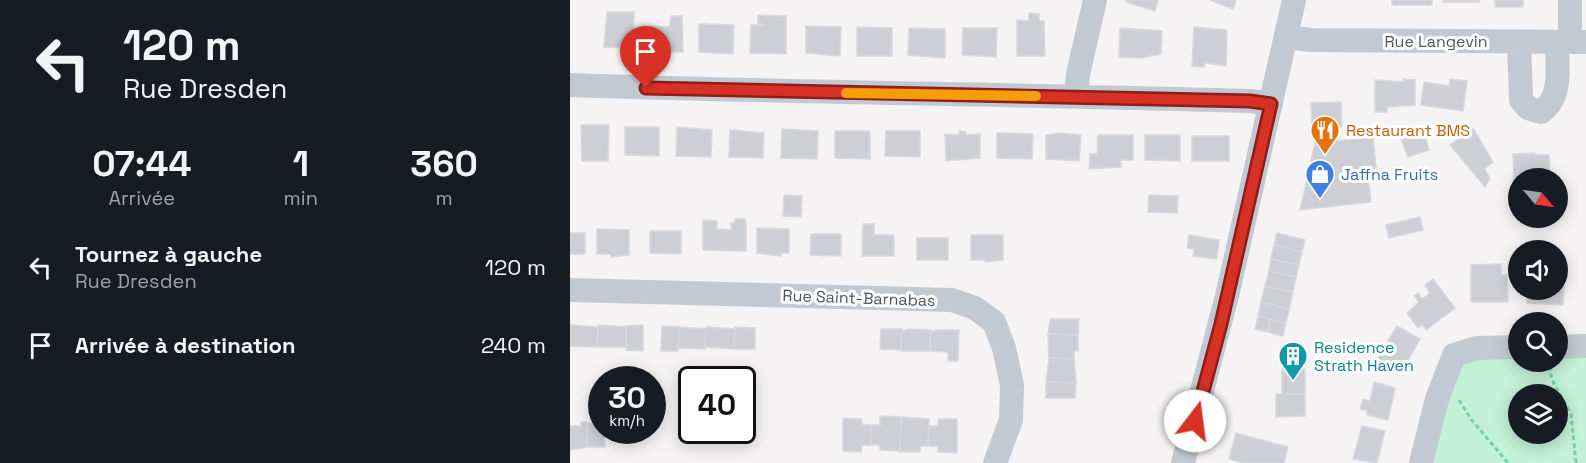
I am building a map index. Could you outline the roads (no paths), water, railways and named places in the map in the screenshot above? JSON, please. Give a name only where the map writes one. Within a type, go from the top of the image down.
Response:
[{"type":"street","points":[[1076,96],[1078,74],[1095,0]]},
{"type":"street","points":[[1183,463],[1221,324],[1294,0]]},
{"type":"street","points":[[1519,42],[1521,100],[1528,108],[1541,112],[1551,105],[1571,42],[1570,0]]},
{"type":"street","name":"Rue Langevin","points":[[1286,36],[1311,40],[1571,42]]},
{"type":"street","points":[[570,85],[736,91],[1076,96],[1250,101],[1271,104]]},
{"type":"street","name":"Rue Saint-Barnabas","points":[[570,290],[952,300],[975,308],[994,322],[1012,385],[1011,420],[995,463]]},
{"type":"street","points":[[1568,347],[1586,346]]},
{"type":"street","points":[[1421,463],[1437,399],[1454,355],[1477,348],[1508,347]]},
{"type":"place","name":"Restaurant BMS","points":[[1325,156]]},
{"type":"place","name":"Jaffna Fruits","points":[[1320,200]]},
{"type":"place","name":"Residence Strath Haven","points":[[1293,382]]}]
